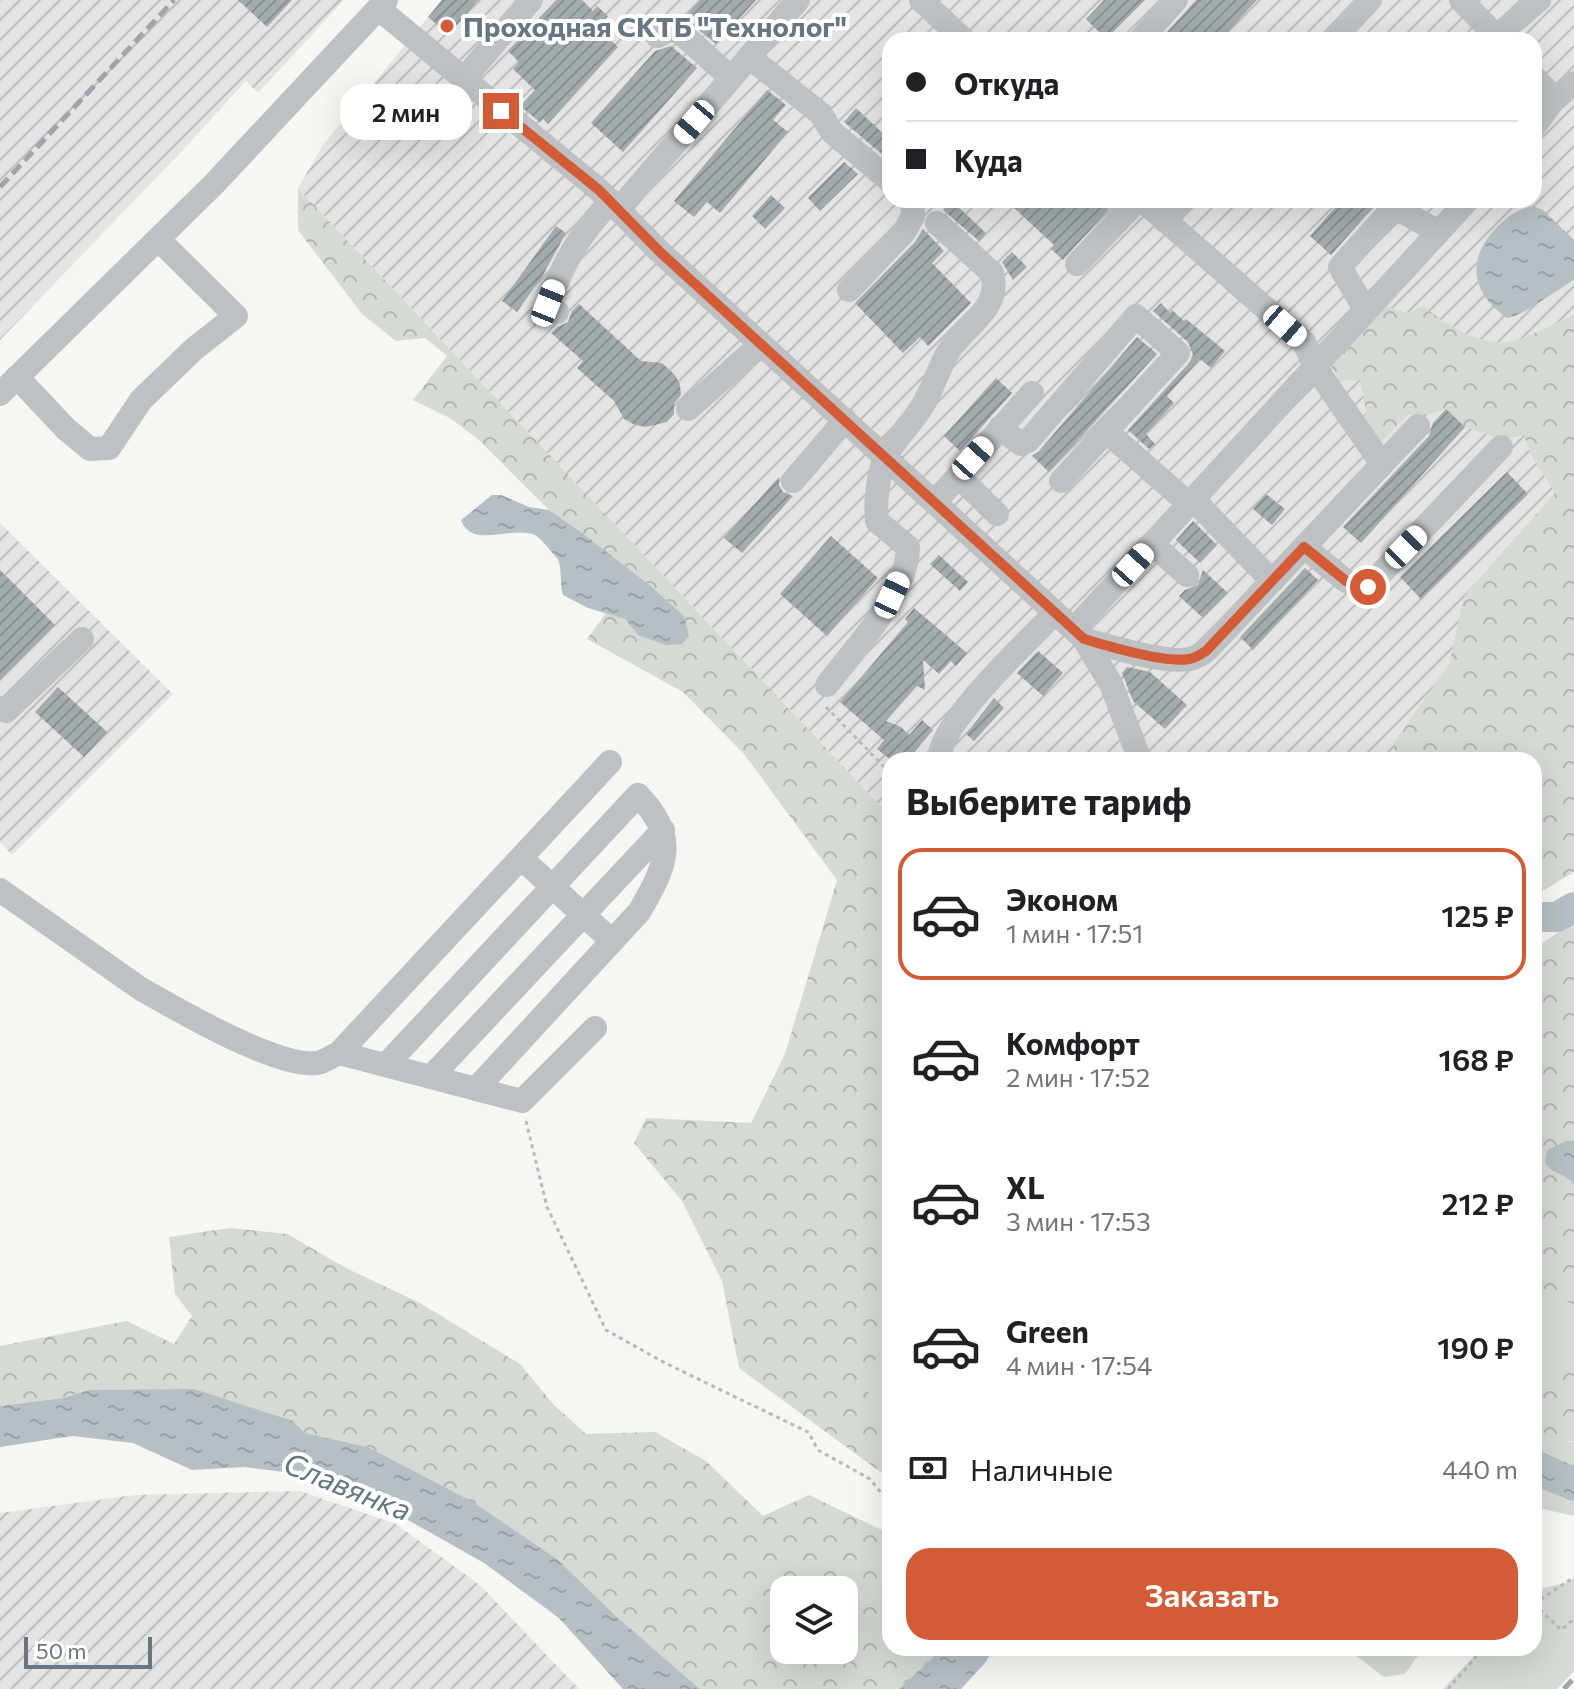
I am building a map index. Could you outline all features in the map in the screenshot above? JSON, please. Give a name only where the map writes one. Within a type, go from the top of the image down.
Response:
[{"type":"street","points":[[557,312],[548,303],[583,232],[615,205],[798,0]]},
{"type":"street","points":[[921,0],[955,32]]},
{"type":"street","points":[[1147,32],[1176,0]]},
{"type":"street","points":[[1340,32],[1370,0]]},
{"type":"street","points":[[1461,0],[1492,32]]},
{"type":"street","points":[[1504,32],[1539,0]]},
{"type":"street","points":[[158,239],[236,316],[194,349],[141,400],[109,448],[90,449],[9,385],[301,93],[382,4],[463,80],[615,205],[660,252],[760,345],[1079,634],[1111,684],[1137,752]]},
{"type":"street","points":[[463,80],[518,4]]},
{"type":"street","points":[[657,36],[670,30],[681,33],[731,78]]},
{"type":"street","points":[[749,57],[821,114],[832,132],[882,174]]},
{"type":"street","points":[[1542,116],[1552,102],[1574,83]]},
{"type":"street","points":[[1542,86],[1550,94],[1552,102]]},
{"type":"street","points":[[849,290],[904,232],[913,216],[912,208]]},
{"type":"street","points":[[1077,264],[1132,208]]},
{"type":"street","points":[[1150,208],[1304,342],[1315,367],[1382,464]]},
{"type":"street","points":[[1165,221],[1177,208]]},
{"type":"street","points":[[1366,311],[1340,267],[1393,208]]},
{"type":"street","points":[[1396,208],[1439,232]]},
{"type":"street","points":[[1079,634],[1152,544],[1461,208]]},
{"type":"street","points":[[827,685],[880,616],[907,562],[908,547],[877,521],[875,504],[885,456],[923,406],[949,350],[983,313],[996,285],[992,273],[937,223]]},
{"type":"street","points":[[1000,428],[1021,444],[1028,441],[1136,316],[1178,353],[1061,481]]},
{"type":"street","points":[[688,409],[760,345]]},
{"type":"street","points":[[935,502],[1032,393]]},
{"type":"street","points":[[793,481],[845,420]]},
{"type":"street","points":[[1079,634],[1121,650],[1163,658],[1193,658],[1206,651],[1418,426]]},
{"type":"street","points":[[1107,432],[1191,502],[1272,581]]},
{"type":"street","points":[[1304,547],[1346,581],[1368,587],[1501,447]]},
{"type":"street","points":[[958,476],[997,514]]},
{"type":"street","points":[[1152,544],[1187,575]]},
{"type":"street","points":[[939,752],[955,720],[1055,613]]},
{"type":"street","points":[[0,708],[6,711],[82,639]]},
{"type":"street","points":[[0,890],[141,989],[269,1054],[296,1062],[319,1063],[339,1053],[610,762]]},
{"type":"street","points":[[386,1065],[638,795],[654,812],[663,830],[666,856],[659,878],[639,912],[476,1089]]},
{"type":"street","points":[[431,1077],[663,830]]},
{"type":"street","points":[[521,858],[612,941]]},
{"type":"street","points":[[339,1053],[522,1101],[595,1028]]},
{"type":"path","points":[[827,685],[824,703],[831,714],[882,765]]},
{"type":"path","points":[[522,1101],[547,1207],[606,1330],[665,1363],[808,1432],[818,1450],[870,1479],[882,1494]]},
{"type":"path","points":[[1542,1599],[1574,1577]]},
{"type":"path","points":[[1542,1612],[1561,1630],[1574,1619]]},
{"type":"path","points":[[1448,1689],[1475,1656]]},
{"type":"shaded area","points":[[0,0],[344,0],[258,93],[246,81],[0,340]]},
{"type":"shaded area","points":[[442,0],[1574,0],[1574,517],[1406,752],[882,752],[882,808],[298,188],[323,145]]},
{"type":"shaded area","points":[[0,523],[173,694],[12,855],[0,842]]},
{"type":"shaded area","points":[[300,1491],[396,1524],[481,1586],[579,1689],[0,1689],[0,1513],[135,1495]]},
{"type":"green space","points":[[298,188],[882,808],[882,1343],[864,1387],[882,1408],[882,1473],[739,1368],[722,1281],[682,1201],[634,1143],[646,1118],[751,1123],[785,1054],[837,880],[744,754],[683,692],[587,639],[606,613],[625,619],[639,636],[666,645],[684,616],[652,587],[549,510],[478,439],[450,418],[413,400],[447,356],[425,338],[396,341],[362,314],[298,230]]},
{"type":"green space","points":[[1386,306],[1406,313],[1423,306],[1463,332],[1498,342],[1524,338],[1574,315],[1574,872],[1542,891],[1542,752],[1394,752],[1395,741],[1449,664],[1464,596],[1555,493],[1530,453],[1524,435],[1503,440],[1465,427],[1445,409],[1430,414],[1407,415],[1380,443],[1362,425],[1366,411],[1360,380],[1339,381],[1332,366]]},
{"type":"green space","points":[[1574,921],[1574,1305],[1542,1288],[1542,943]]},
{"type":"green space","points":[[230,1228],[287,1234],[348,1269],[420,1303],[520,1364],[554,1405],[586,1434],[655,1432],[706,1461],[763,1516],[809,1495],[882,1530],[882,1656],[934,1656],[899,1689],[700,1689],[617,1617],[557,1559],[472,1502],[368,1447],[305,1433],[293,1421],[89,1390],[63,1398],[0,1406],[0,1346],[127,1321],[174,1344],[192,1316],[175,1294],[169,1237]]},
{"type":"green space","points":[[1542,1288],[1574,1305],[1574,1365],[1543,1378]]},
{"type":"green space","points":[[882,1343],[882,1408],[863,1387]]},
{"type":"green space","points":[[1574,1365],[1574,1441],[1554,1441],[1542,1431],[1543,1378]]},
{"type":"green space","points":[[1542,1432],[1574,1441],[1574,1466],[1542,1452]]},
{"type":"green space","points":[[1542,1489],[1574,1502],[1574,1516],[1542,1509]]},
{"type":"green space","points":[[1574,1578],[1574,1671],[1557,1689],[1443,1689],[1474,1656],[1542,1656],[1542,1589]]},
{"type":"green space","points":[[1356,1656],[1417,1656],[1405,1674],[1384,1677]]},
{"type":"water","points":[[1522,209],[1543,210],[1574,240],[1574,280],[1531,308],[1507,318],[1486,298],[1477,276],[1477,264],[1486,240],[1496,228]]},
{"type":"water","points":[[492,495],[549,510],[582,533],[684,616],[689,636],[682,644],[666,645],[639,636],[625,619],[588,608],[563,595],[559,562],[535,535],[483,535],[466,529],[461,520]]},
{"type":"water","points":[[1566,1141],[1574,1141],[1574,1185],[1545,1163],[1547,1150]]},
{"type":"water","name":"Славянка","points":[[194,1389],[293,1421],[305,1433],[368,1447],[473,1502],[557,1559],[617,1617],[700,1689],[623,1689],[559,1618],[484,1563],[378,1503],[300,1474],[244,1467],[192,1470],[133,1443],[72,1436],[0,1447],[0,1406],[63,1398],[89,1390]]},
{"type":"water","points":[[1542,1452],[1574,1466],[1574,1502],[1542,1489]]},
{"type":"water","points":[[934,1656],[989,1656],[961,1689],[899,1689]]},
{"type":"building","points":[[238,0],[292,0],[267,27]]},
{"type":"building","name":"Проходная СКТБ \"Технолог\"","points":[[442,0],[478,0],[449,35],[428,17]]},
{"type":"building","points":[[556,0],[582,0],[593,11],[597,6],[608,16],[598,28],[618,47],[548,124],[543,119],[540,122],[520,106],[535,90],[513,69],[519,62],[508,51]]},
{"type":"building","points":[[700,0],[756,0],[716,44],[684,18]]},
{"type":"building","points":[[1104,0],[1145,0],[1113,32],[1099,32],[1086,19]]},
{"type":"building","points":[[1196,0],[1257,0],[1227,32],[1167,32]]},
{"type":"building","points":[[671,46],[697,68],[623,152],[591,123],[655,51]]},
{"type":"building","points":[[767,90],[786,105],[773,120],[788,132],[720,213],[707,202],[694,217],[674,201]]},
{"type":"building","points":[[856,108],[882,132],[882,154],[844,122]]},
{"type":"building","points":[[844,162],[858,174],[820,211],[808,198]]},
{"type":"building","points":[[771,195],[785,208],[765,229],[752,216]]},
{"type":"building","points":[[959,208],[986,233],[979,241],[943,210]]},
{"type":"building","points":[[1014,208],[1109,209],[1063,260],[1051,249],[1054,245]]},
{"type":"building","points":[[1335,208],[1373,208],[1331,255],[1310,236]]},
{"type":"building","points":[[556,226],[566,233],[543,275],[517,312],[502,301]]},
{"type":"building","points":[[923,229],[944,251],[932,263],[971,303],[928,346],[920,337],[903,353],[855,303],[915,242]]},
{"type":"building","points":[[1012,252],[1027,267],[1013,280],[1002,262]]},
{"type":"building","points":[[1161,303],[1170,313],[1172,310],[1184,321],[1186,319],[1225,351],[1211,368],[1200,359],[1167,396],[1174,403],[1146,434],[1155,444],[1149,449],[1128,430],[1193,355],[1188,342],[1153,311]]},
{"type":"building","points":[[579,304],[641,361],[662,363],[675,375],[681,395],[674,404],[674,414],[667,422],[646,427],[624,419],[614,401],[577,368],[583,361],[551,333],[568,322]]},
{"type":"building","points":[[1137,337],[1157,354],[1049,472],[1032,456]]},
{"type":"building","points":[[996,378],[1012,393],[960,451],[944,436]]},
{"type":"building","points":[[1446,409],[1465,427],[1361,543],[1343,527],[1429,436],[1433,423]]},
{"type":"building","points":[[1507,472],[1528,494],[1421,599],[1400,577]]},
{"type":"building","points":[[779,477],[783,492],[793,496],[742,553],[724,538]]},
{"type":"building","points":[[1266,494],[1285,509],[1272,525],[1253,509]]},
{"type":"building","points":[[1193,521],[1217,545],[1200,563],[1176,540]]},
{"type":"building","points":[[831,536],[878,578],[827,636],[780,594]]},
{"type":"building","points":[[939,555],[968,582],[960,591],[930,564]]},
{"type":"building","points":[[1305,568],[1318,580],[1253,650],[1240,637]]},
{"type":"building","points":[[0,570],[55,625],[0,680]]},
{"type":"building","points":[[1203,570],[1228,593],[1203,618],[1179,596],[1198,585]]},
{"type":"building","points":[[914,608],[967,653],[956,666],[951,661],[939,674],[923,660],[925,690],[917,686],[886,721],[901,727],[909,735],[922,720],[933,730],[915,752],[882,753],[877,749],[884,740],[840,702],[908,622],[905,619]]},
{"type":"building","points":[[1038,651],[1063,673],[1043,696],[1017,673]]},
{"type":"building","points":[[1127,667],[1150,672],[1187,705],[1165,729],[1133,701],[1122,673]]},
{"type":"building","points":[[58,687],[107,732],[84,757],[35,712]]},
{"type":"building","points":[[994,698],[1004,708],[974,741],[966,734]]},
{"type":"waterway","points":[[1542,917],[1557,917],[1574,907]]},
{"type":"railway","points":[[0,187],[174,0]]},
{"type":"railway","points":[[1564,1689],[1574,1678]]},
{"type":"place","name":"Проходная СКТБ \"Технолог\"","points":[[447,26]]},
{"type":"route","points":[[501,111],[599,190],[749,335],[1084,639],[1163,658],[1193,658],[1206,651],[1304,547],[1346,581],[1368,587]]}]
